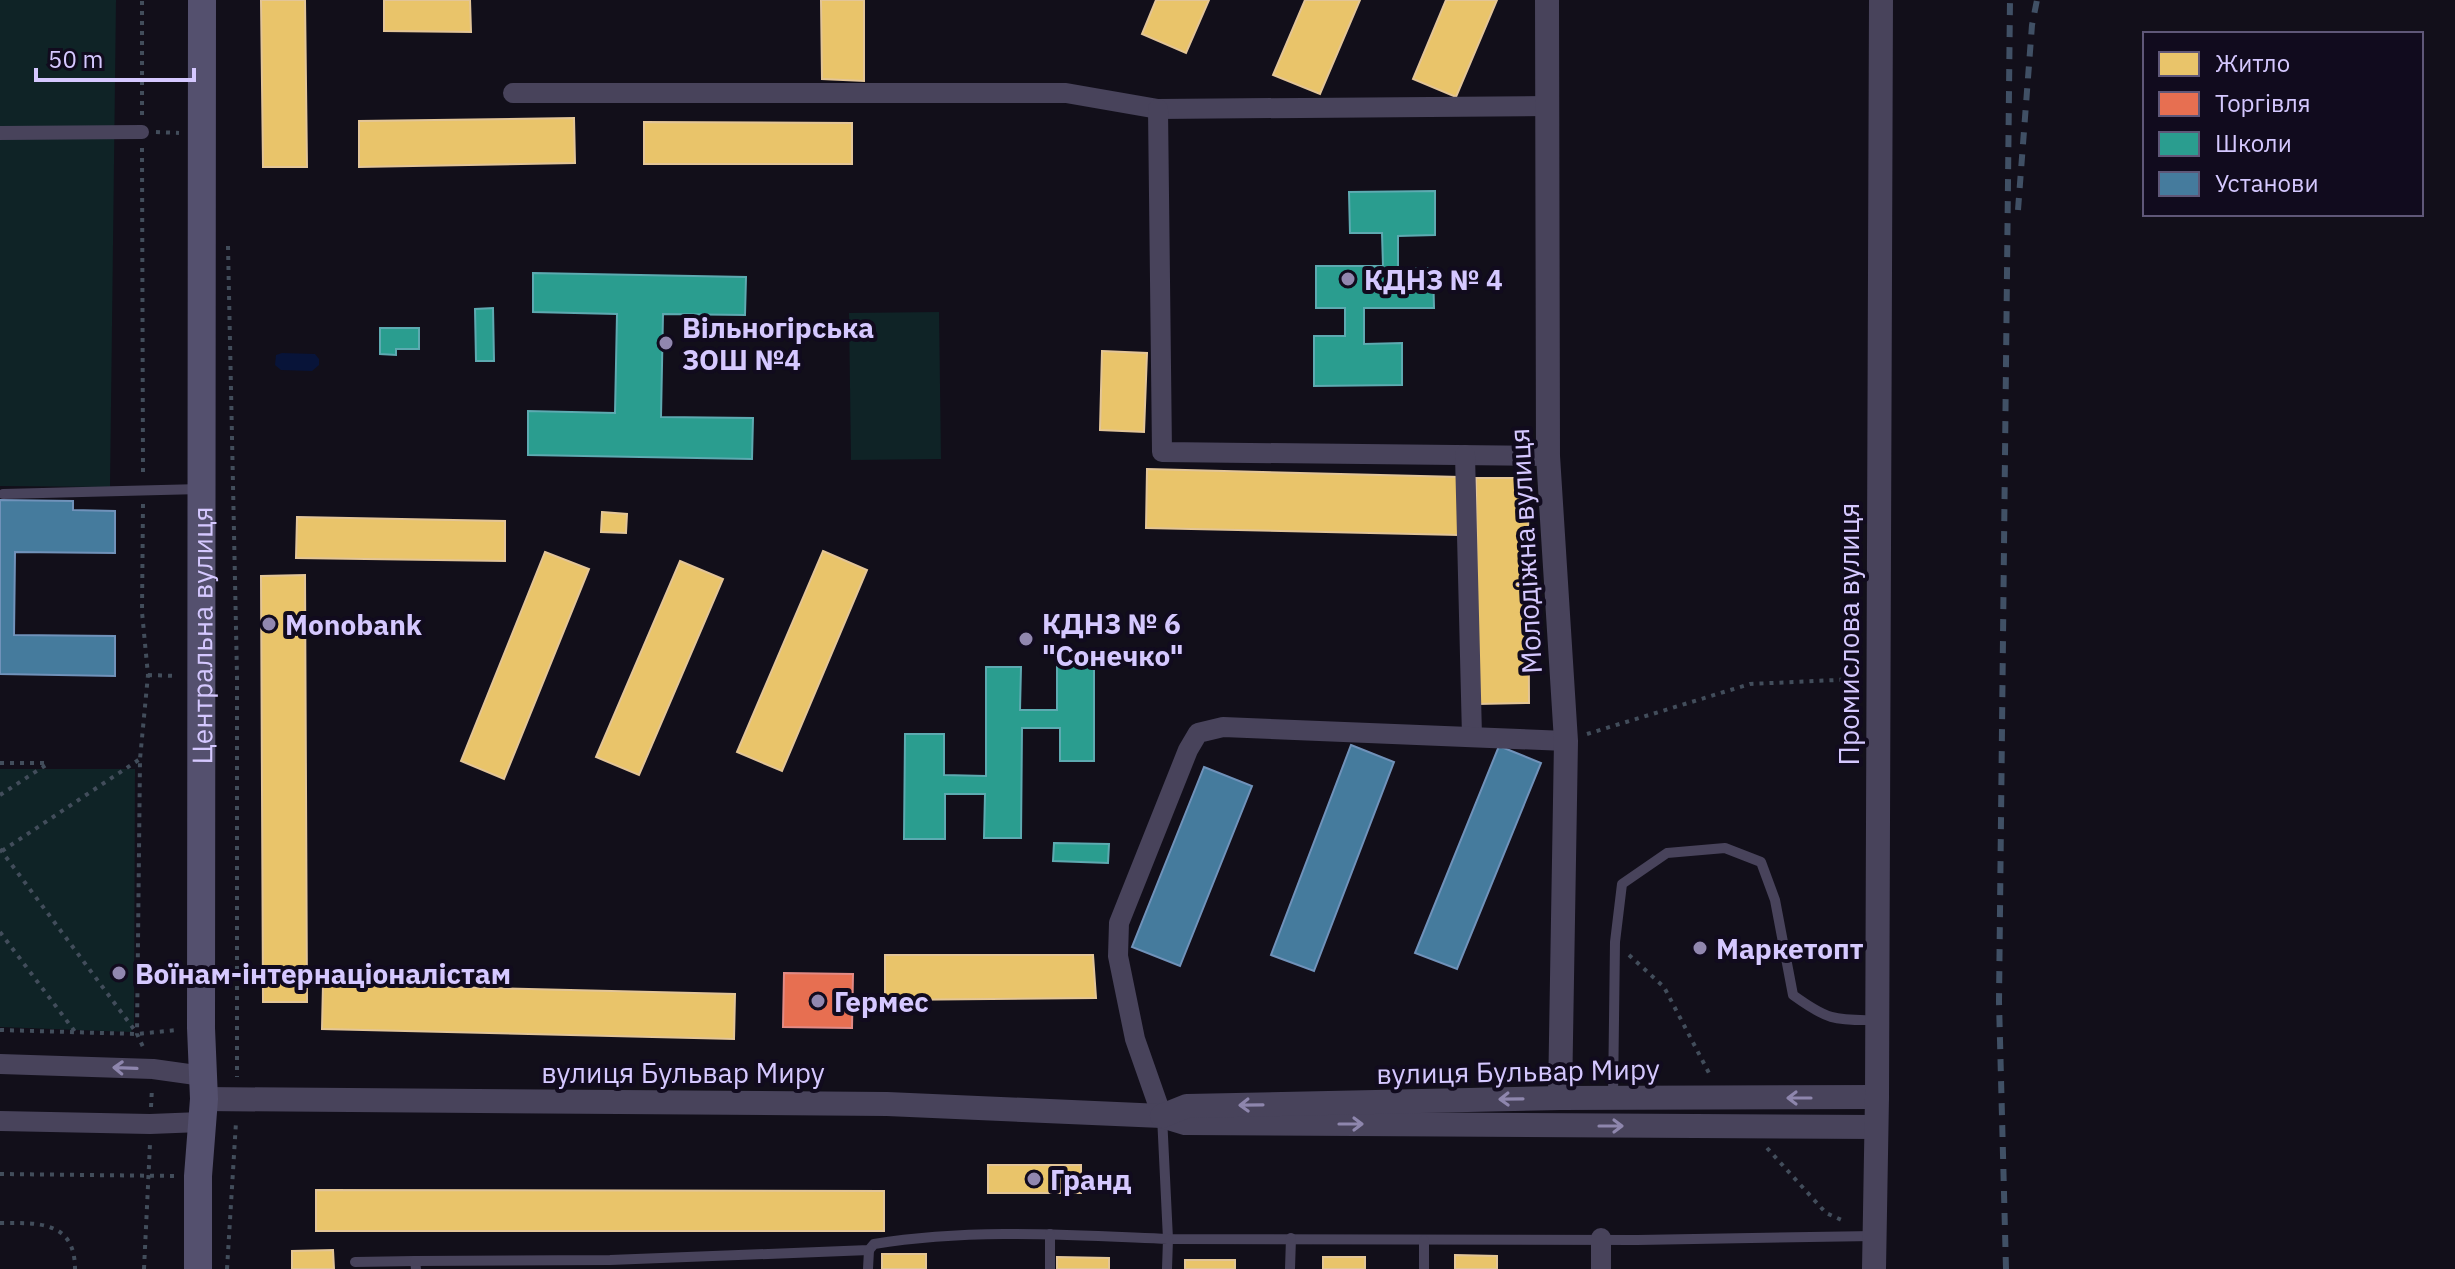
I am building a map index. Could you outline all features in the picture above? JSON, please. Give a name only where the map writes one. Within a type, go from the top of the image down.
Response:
[{"type":"main road","name":"Центральна вулиця","points":[[198,1269],[198,1176],[203,1099],[202,0]]},
{"type":"street","name":"Молодіжна вулиця","points":[[1547,0],[1548,456],[1566,741],[1560,1098]]},
{"type":"street","name":"Промислова вулиця","points":[[1874,1269],[1881,0]]},
{"type":"street","points":[[513,93],[1066,93],[1158,109],[1547,106]]},
{"type":"street","points":[[1158,109],[1162,452],[1548,456]]},
{"type":"street","points":[[0,133],[142,132]]},
{"type":"street","points":[[1465,455],[1472,736]]},
{"type":"street","points":[[1162,1116],[1135,1039],[1118,956],[1119,923],[1188,750],[1198,733],[1223,727],[1566,741]]},
{"type":"street","name":"вулиця Бульвар Миру","points":[[0,1064],[153,1069],[203,1099]]},
{"type":"street","name":"вулиця Бульвар Миру","points":[[1162,1116],[1187,1106],[1560,1098],[1877,1097]]},
{"type":"street","name":"вулиця Бульвар Миру","points":[[0,1121],[150,1124],[203,1099],[887,1104],[1162,1116],[1185,1123],[1876,1127]]},
{"type":"street","points":[[1601,1238],[1601,1269]]},
{"type":"lane","points":[[3,494],[203,489]]},
{"type":"lane","points":[[1612,1099],[1615,942],[1622,884],[1667,853],[1725,848],[1761,862],[1775,900],[1793,995],[1820,1015],[1843,1021],[1877,1020]]},
{"type":"lane","points":[[1162,1116],[1167,1269]]},
{"type":"lane","points":[[868,1269],[869,1250],[874,1244],[912,1237],[988,1232],[1168,1239],[1874,1236]]},
{"type":"lane","points":[[1050,1234],[1050,1269]]},
{"type":"lane","points":[[1290,1269],[1291,1238]]},
{"type":"lane","points":[[1424,1240],[1424,1269]]},
{"type":"lane","points":[[355,1262],[415,1265],[610,1264],[869,1250]]},
{"type":"path","points":[[137,1034],[140,759],[148,675],[142,612],[142,0]]},
{"type":"path","points":[[142,132],[203,133]]},
{"type":"path","points":[[227,1269],[237,1100],[237,676],[228,236]]},
{"type":"path","points":[[1566,741],[1750,684],[1877,678]]},
{"type":"path","points":[[140,759],[0,851],[137,1034],[153,1069],[144,1269]]},
{"type":"path","points":[[0,763],[49,763],[0,795]]},
{"type":"path","points":[[0,932],[76,1033]]},
{"type":"path","points":[[0,1030],[137,1034],[201,1028]]},
{"type":"path","points":[[0,1174],[198,1176]]},
{"type":"path","points":[[0,1223],[39,1223],[58,1230],[71,1246],[75,1269]]},
{"type":"green space","points":[[0,0],[116,0],[110,487],[0,486]]},
{"type":"green space","points":[[939,312],[941,459],[851,460],[849,313]]},
{"type":"green space","points":[[0,769],[135,769],[134,1024],[131,1032],[0,1027]]},
{"type":"water","points":[[315,354],[319,365],[312,371],[281,370],[275,365],[276,355]]},
{"type":"building: Житло","points":[[261,0],[305,0],[307,167],[263,167]]},
{"type":"building: Житло","points":[[384,0],[470,0],[471,32],[384,31]]},
{"type":"building: Житло","points":[[821,0],[864,0],[864,81],[822,79]]},
{"type":"building: Житло","points":[[1156,0],[1209,0],[1186,53],[1142,34]]},
{"type":"building: Житло","points":[[1305,0],[1360,0],[1320,94],[1273,75]]},
{"type":"building: Житло","points":[[1446,0],[1497,0],[1456,97],[1413,79]]},
{"type":"building: Житло","points":[[574,118],[575,163],[359,167],[359,121]]},
{"type":"building: Житло","points":[[644,122],[852,123],[852,164],[644,164]]},
{"type":"building: Житло","points":[[1102,351],[1147,353],[1144,432],[1100,430]]},
{"type":"building: Житло","points":[[1147,469],[1460,477],[1458,535],[1146,528]]},
{"type":"building: Житло","points":[[1476,478],[1528,478],[1529,703],[1478,704]]},
{"type":"building: Житло","points":[[602,512],[627,514],[626,533],[601,532]]},
{"type":"building: Житло","points":[[297,517],[505,521],[505,561],[296,558]]},
{"type":"building: Житло","points":[[823,551],[867,570],[782,771],[737,752]]},
{"type":"building: Житло","points":[[545,552],[589,569],[504,779],[461,761]]},
{"type":"building: Житло","points":[[680,561],[723,579],[639,775],[596,757]]},
{"type":"building: Житло","points":[[305,575],[307,1002],[263,1002],[261,576]]},
{"type":"building: Житло","points":[[885,955],[1093,955],[1096,998],[885,1000]]},
{"type":"building: Житло","points":[[323,984],[735,994],[734,1039],[322,1029]]},
{"type":"building: Житло","name":"Гранд","points":[[988,1165],[1081,1165],[1081,1193],[988,1193]]},
{"type":"building: Житло","points":[[316,1190],[884,1191],[884,1231],[316,1231]]},
{"type":"building: Житло","points":[[333,1250],[334,1269],[292,1269],[292,1251]]},
{"type":"building: Житло","points":[[882,1254],[926,1254],[926,1269],[882,1269]]},
{"type":"building: Житло","points":[[1455,1255],[1497,1256],[1497,1269],[1455,1269]]},
{"type":"building: Житло","points":[[1057,1257],[1109,1258],[1109,1269],[1057,1269]]},
{"type":"building: Житло","points":[[1323,1257],[1365,1257],[1365,1269],[1323,1269]]},
{"type":"building: Житло","points":[[1185,1260],[1235,1260],[1235,1269],[1185,1269]]},
{"type":"building: Торгівля","name":"Гермес","points":[[784,973],[853,974],[852,1028],[783,1027]]},
{"type":"building: Школи","points":[[1435,191],[1435,235],[1398,236],[1398,269],[1433,268],[1434,308],[1364,308],[1364,344],[1402,343],[1402,385],[1314,386],[1314,336],[1345,336],[1345,308],[1316,308],[1316,266],[1383,266],[1382,233],[1350,233],[1349,192]]},
{"type":"building: Школи","points":[[533,273],[746,277],[745,315],[663,314],[661,417],[753,418],[752,459],[528,455],[528,411],[615,413],[617,314],[533,312]]},
{"type":"building: Школи","points":[[493,308],[494,361],[476,361],[475,309]]},
{"type":"building: Школи","points":[[380,328],[419,328],[419,349],[396,349],[396,355],[380,354]]},
{"type":"building: Школи","points":[[1057,663],[1094,663],[1094,761],[1060,761],[1060,728],[1022,728],[1021,838],[984,838],[985,794],[945,794],[945,839],[904,839],[905,734],[944,734],[944,775],[986,776],[986,667],[1021,667],[1020,710],[1057,710]]},
{"type":"building: Школи","points":[[1054,843],[1109,844],[1108,863],[1053,861]]},
{"type":"building: Установи","points":[[0,500],[73,501],[73,510],[115,511],[115,553],[15,552],[14,635],[115,636],[115,676],[0,674]]},
{"type":"building: Установи","points":[[1351,745],[1394,762],[1314,971],[1271,955]]},
{"type":"building: Установи","points":[[1499,746],[1541,763],[1457,969],[1415,953]]},
{"type":"building: Установи","points":[[1204,767],[1252,786],[1180,966],[1132,947]]},
{"type":"railway","points":[[2006,1269],[1999,1002],[2010,0]]},
{"type":"railway","points":[[2018,210],[2032,25],[2037,0]]},
{"type":"place","name":"КДНЗ № 4","points":[[1348,279]]},
{"type":"place","name":"Вільногірська ЗОШ №4","points":[[666,343]]},
{"type":"place","name":"Monobank","points":[[269,624]]},
{"type":"place","name":"КДНЗ № 6 \"Сонечко\"","points":[[1026,639]]},
{"type":"place","name":"Маркетопт","points":[[1700,948]]},
{"type":"place","name":"Воїнам-інтернаціоналістам","points":[[119,973]]},
{"type":"place","name":"Гермес","points":[[818,1001]]},
{"type":"place","name":"Гранд","points":[[1034,1179]]}]
